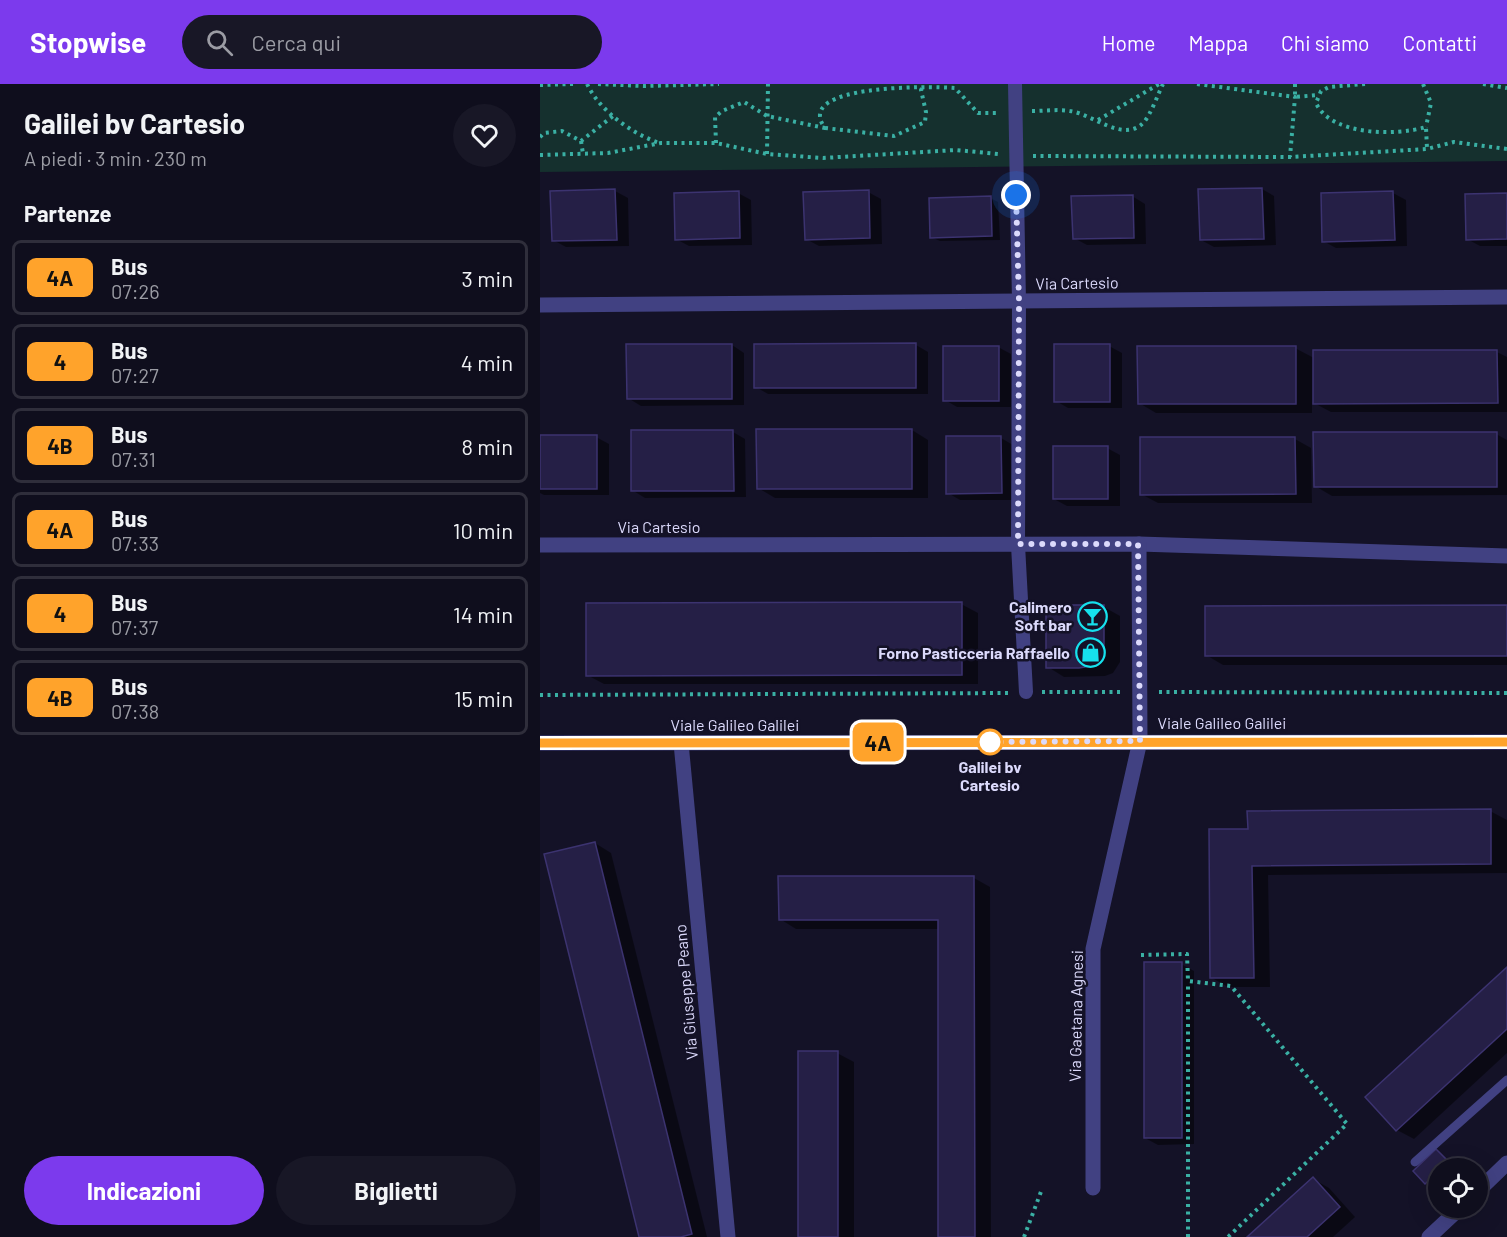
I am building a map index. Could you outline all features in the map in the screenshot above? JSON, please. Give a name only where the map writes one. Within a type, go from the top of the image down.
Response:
[{"type":"street","points":[[1015,84],[1019,302],[1018,544],[1026,693]]},
{"type":"street","name":"Via Cartesio","points":[[540,305],[1507,297]]},
{"type":"street","points":[[1138,544],[1140,741]]},
{"type":"street","name":"Via Cartesio","points":[[540,545],[1138,544],[1507,555]]},
{"type":"street","name":"Via Gaetana Agnesi","points":[[1093,1188],[1093,949],[1140,741]]},
{"type":"street","name":"Viale Galileo Galilei","points":[[540,743],[1507,742]]},
{"type":"street","name":"Via Giuseppe Peano","points":[[681,743],[728,1237]]},
{"type":"street","points":[[1488,1182],[1507,1164]]},
{"type":"street","points":[[1429,1237],[1449,1218]]},
{"type":"lane","points":[[1415,1162],[1507,1080]]},
{"type":"path","points":[[540,85],[573,84]]},
{"type":"path","points":[[587,84],[592,94],[613,116],[644,137],[661,143]]},
{"type":"path","points":[[598,84],[644,86],[719,84]]},
{"type":"path","points":[[767,154],[768,84]]},
{"type":"path","points":[[825,128],[820,120],[819,108],[823,102],[848,90],[924,85],[955,88],[978,113],[1072,111],[1127,131],[1145,121],[1161,84]]},
{"type":"path","points":[[1098,120],[1161,84]]},
{"type":"path","points":[[1197,84],[1295,97],[1317,95],[1329,87],[1365,84]]},
{"type":"path","points":[[1290,158],[1295,84]]},
{"type":"path","points":[[1423,84],[1431,103],[1426,127],[1427,149]]},
{"type":"path","points":[[1483,84],[1507,88]]},
{"type":"path","points":[[716,143],[715,117],[722,111],[744,102],[767,116],[825,128],[894,136],[925,122],[926,112],[921,90],[924,85]]},
{"type":"path","points":[[1317,95],[1316,103],[1320,113],[1349,128],[1392,133],[1426,127]]},
{"type":"path","points":[[581,141],[613,116]]},
{"type":"path","points":[[540,137],[544,133],[562,131],[581,141]]},
{"type":"path","points":[[581,141],[583,154]]},
{"type":"path","points":[[1141,955],[1187,954],[1188,981],[1232,986],[1347,1124],[1228,1237]]},
{"type":"path","points":[[1188,985],[1188,1237]]},
{"type":"path","points":[[1024,1237],[1042,1189]]},
{"type":"green space","points":[[540,84],[1507,84],[1507,161],[540,172]]},
{"type":"building","points":[[1262,188],[1264,239],[1200,240],[1198,189]]},
{"type":"building","points":[[615,189],[617,240],[552,241],[550,191]]},
{"type":"building","points":[[869,190],[870,238],[805,240],[803,192]]},
{"type":"building","points":[[739,191],[740,238],[675,240],[674,193]]},
{"type":"building","points":[[1393,191],[1395,240],[1322,242],[1321,193]]},
{"type":"building","points":[[1507,193],[1507,239],[1466,240],[1465,194]]},
{"type":"building","points":[[1133,195],[1134,238],[1073,239],[1071,196]]},
{"type":"building","points":[[991,196],[992,236],[930,238],[929,198]]},
{"type":"building","points":[[916,343],[916,388],[754,388],[754,344]]},
{"type":"building","points":[[626,344],[732,344],[732,399],[627,399]]},
{"type":"building","points":[[1054,344],[1110,344],[1110,402],[1054,402]]},
{"type":"building","points":[[943,346],[999,346],[999,401],[943,401]]},
{"type":"building","points":[[1137,346],[1296,346],[1296,404],[1138,404]]},
{"type":"building","points":[[1313,350],[1497,350],[1498,403],[1313,404]]},
{"type":"building","points":[[756,429],[912,429],[912,489],[757,489]]},
{"type":"building","points":[[631,430],[733,430],[734,491],[631,491]]},
{"type":"building","points":[[1313,432],[1497,432],[1497,487],[1314,487]]},
{"type":"building","points":[[540,435],[597,435],[597,489],[540,489]]},
{"type":"building","points":[[946,436],[1001,436],[1002,493],[946,494]]},
{"type":"building","points":[[1140,437],[1295,437],[1296,494],[1140,495]]},
{"type":"building","points":[[1053,446],[1108,446],[1108,499],[1053,499]]},
{"type":"building","points":[[962,602],[962,675],[586,676],[586,603]]},
{"type":"building","points":[[1046,605],[1104,605],[1104,652],[1097,665],[1079,668],[1046,668]]},
{"type":"building","points":[[1507,605],[1507,656],[1205,656],[1205,606]]},
{"type":"building","points":[[1491,809],[1491,864],[1252,866],[1254,978],[1210,978],[1209,829],[1248,829],[1247,811]]},
{"type":"building","points":[[595,842],[692,1234],[681,1237],[639,1237],[544,854]]},
{"type":"building","points":[[778,876],[974,876],[975,1237],[938,1237],[938,920],[779,920]]},
{"type":"building","points":[[1144,962],[1182,962],[1182,1138],[1144,1138]]},
{"type":"building","points":[[1507,967],[1507,1029],[1396,1131],[1365,1097]]},
{"type":"building","points":[[798,1051],[838,1051],[838,1237],[798,1237]]},
{"type":"building","points":[[1436,1149],[1445,1158],[1428,1158],[1428,1181],[1425,1184],[1413,1171]]},
{"type":"building","points":[[1313,1177],[1340,1207],[1307,1237],[1247,1237]]},
{"type":"bus line","name":"4A","points":[[540,743],[1507,742]]},
{"type":"place","name":"Calimero Soft bar","points":[[1093,616]]},
{"type":"place","name":"Forno Pasticceria Raffaello","points":[[1091,653]]},
{"type":"place","name":"Galilei bv Cartesio","points":[[990,742]]},
{"type":"route","points":[[990,742],[1140,741],[1138,544],[1018,544],[1019,302],[1016,195]]}]
